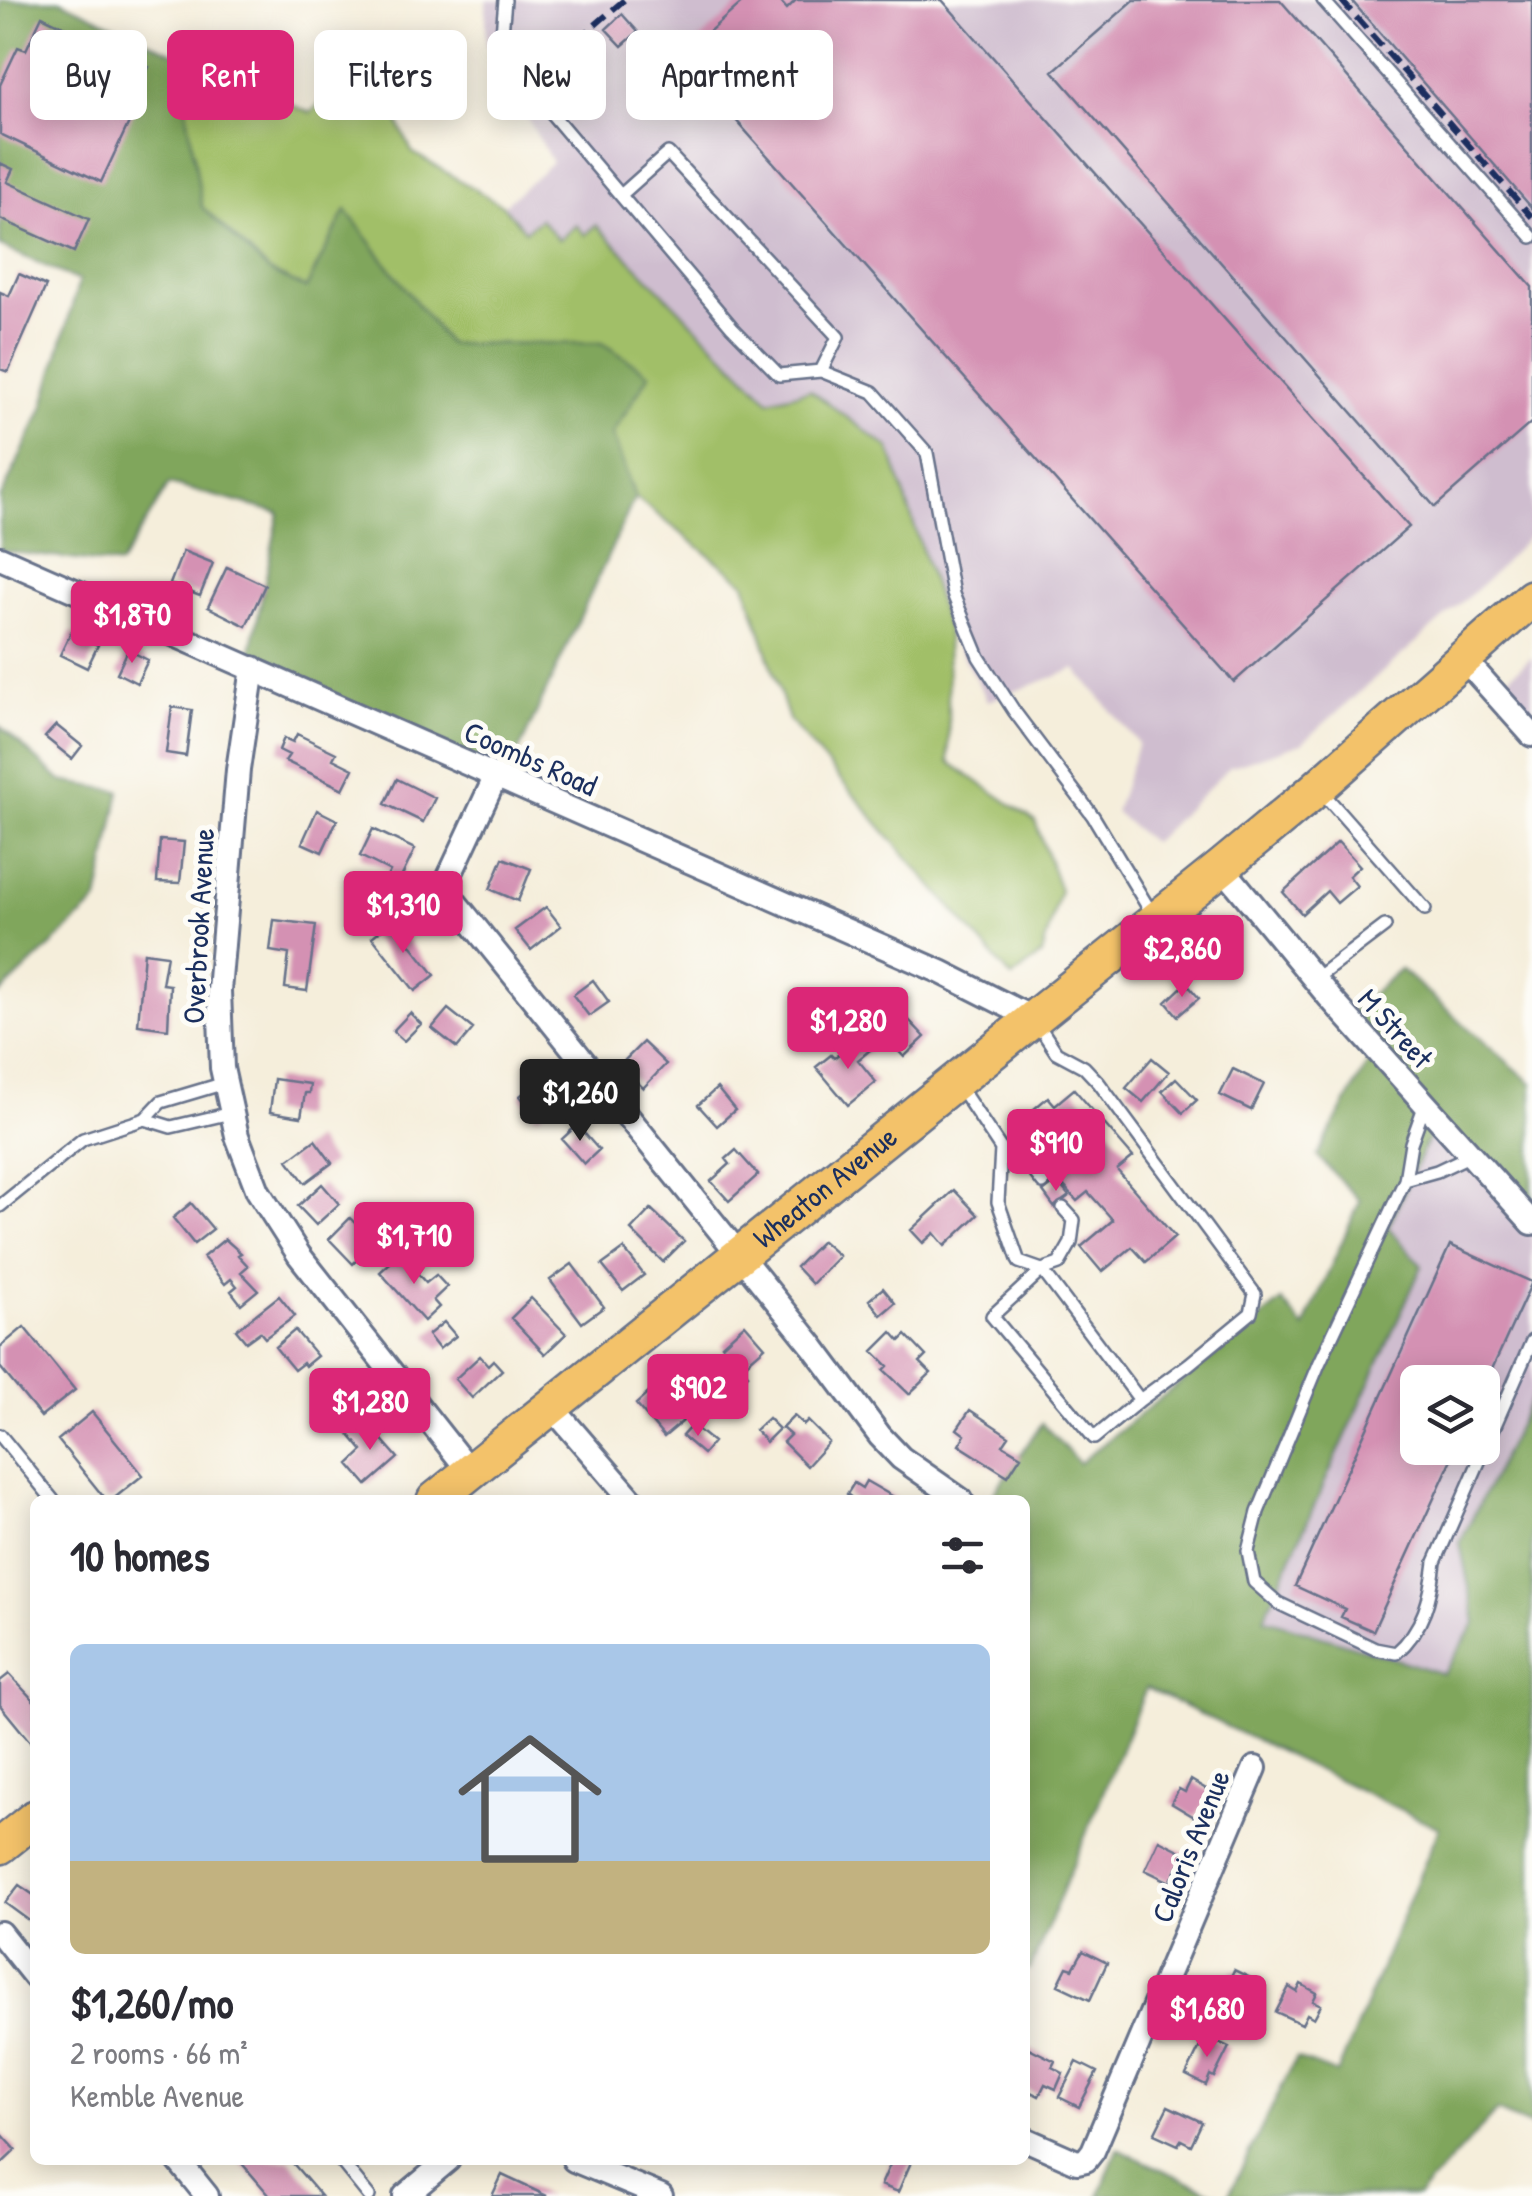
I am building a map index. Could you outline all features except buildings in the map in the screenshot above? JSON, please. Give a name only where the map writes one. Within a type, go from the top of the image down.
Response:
[{"type":"main road","name":"Wheaton Avenue","points":[[441,1495],[1156,921],[1318,788],[1464,659],[1528,610]]},
{"type":"main road","points":[[2,1840],[30,1821]]},
{"type":"street","name":"Coombs Road","points":[[0,558],[941,972],[1034,1019]]},
{"type":"street","points":[[1464,659],[1532,736]]},
{"type":"street","name":"Overbrook Avenue","points":[[253,668],[238,770],[220,972],[225,1083],[231,1113],[246,1164],[279,1226],[470,1472]]},
{"type":"street","points":[[496,776],[449,877],[450,896],[812,1345],[880,1436],[901,1458],[954,1495]]},
{"type":"street","name":"M Street","points":[[1222,867],[1314,979],[1532,1223]]},
{"type":"street","points":[[551,1406],[628,1495]]},
{"type":"street","name":"Caloris Avenue","points":[[1030,2141],[1077,2162],[1086,2160],[1093,2152],[1254,1768]]},
{"type":"street","points":[[0,1933],[30,1972]]},
{"type":"street","points":[[182,2165],[207,2196]]},
{"type":"street","points":[[405,2196],[442,2165]]},
{"type":"street","points":[[586,2165],[661,2196]]},
{"type":"lane","points":[[506,0],[502,32],[518,74],[732,327],[779,375],[820,370],[873,392],[927,453],[953,594],[978,656],[1093,816],[1156,921]]},
{"type":"lane","points":[[1323,0],[1532,237]]},
{"type":"lane","points":[[621,195],[668,153],[838,338],[820,370]]},
{"type":"lane","points":[[1318,788],[1424,909]]},
{"type":"lane","points":[[1314,979],[1385,926]]},
{"type":"lane","points":[[1034,1019],[1056,1052],[1084,1066],[1255,1294],[1250,1313],[1094,1438],[992,1316],[1042,1270],[1059,1264],[1070,1243],[1074,1220],[1063,1208]]},
{"type":"lane","points":[[956,1082],[1001,1148],[1020,1156],[1043,1183]]},
{"type":"lane","points":[[0,1206],[83,1139],[145,1119],[160,1102],[225,1083]]},
{"type":"lane","points":[[1424,1104],[1411,1143],[1405,1180],[1320,1364],[1258,1512],[1248,1550],[1254,1582],[1278,1603],[1375,1649],[1396,1653],[1412,1640],[1431,1597],[1434,1562],[1532,1341]]},
{"type":"lane","points":[[145,1119],[171,1128],[231,1113]]},
{"type":"lane","points":[[1001,1148],[998,1202],[1019,1262],[1042,1270],[1140,1400]]},
{"type":"lane","points":[[1405,1180],[1471,1155]]},
{"type":"lane","points":[[0,1436],[49,1495]]},
{"type":"lane","points":[[344,2165],[368,2196]]},
{"type":"shaded area","points":[[486,0],[1532,0],[1532,533],[1488,579],[1302,743],[1230,767],[1152,843],[1115,812],[1138,743],[1076,669],[988,701],[947,629],[890,448],[769,400],[597,225],[585,235],[559,240],[525,231],[503,206],[552,162],[529,120],[606,120],[606,30],[487,30],[486,44]]},
{"type":"shaded area","points":[[1532,657],[1532,731],[1495,689]]},
{"type":"shaded area","points":[[1438,1119],[1532,1226],[1532,1397],[1500,1462],[1500,1365],[1400,1365],[1400,1465],[1498,1465],[1460,1543],[1476,1623],[1443,1675],[1264,1618],[1422,1267],[1388,1227]]},
{"type":"green space","points":[[0,0],[60,0],[124,30],[30,30],[30,120],[147,120],[147,41],[167,50],[167,120],[188,120],[202,207],[269,271],[306,288],[346,210],[448,344],[602,343],[650,374],[612,434],[635,497],[507,777],[248,665],[279,513],[169,484],[120,565],[0,551],[0,499],[43,408],[79,281],[0,246]]},
{"type":"green space","points":[[294,106],[310,113],[314,109],[314,120],[397,120],[412,152],[503,206],[525,231],[540,219],[559,240],[576,225],[585,235],[596,225],[769,400],[810,390],[890,449],[947,629],[949,762],[1035,821],[1060,890],[1042,954],[1012,978],[789,720],[745,583],[635,497],[612,434],[649,374],[602,343],[448,344],[346,211],[306,289],[269,271],[201,207],[188,120],[294,120]]},
{"type":"green space","points":[[0,726],[61,781],[120,791],[98,901],[0,994]]},
{"type":"green space","points":[[1400,969],[1532,1083],[1532,1226],[1437,1120],[1388,1227],[1422,1266],[1264,1618],[1443,1674],[1476,1623],[1460,1543],[1532,1397],[1532,2126],[1497,2111],[1418,2196],[1228,2196],[1296,2058],[1337,2074],[1439,1828],[1146,1688],[1030,1970],[1030,1495],[992,1495],[1042,1423],[1079,1463],[1282,1301],[1304,1328],[1360,1201],[1317,1156],[1376,1048],[1347,1015]]},
{"type":"green space","points":[[1117,2149],[1221,2196],[1099,2196]]},
{"type":"railway","points":[[589,30],[624,0]]},
{"type":"railway","points":[[1341,0],[1532,217]]}]
